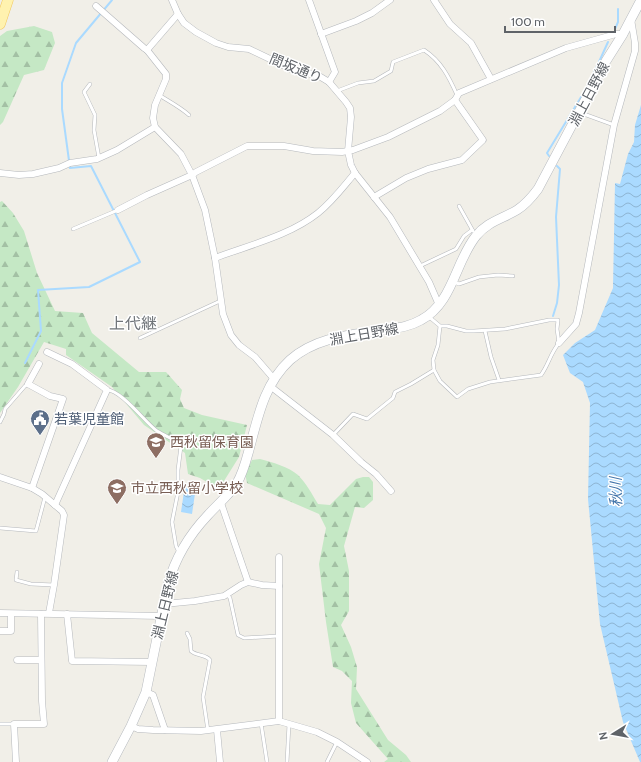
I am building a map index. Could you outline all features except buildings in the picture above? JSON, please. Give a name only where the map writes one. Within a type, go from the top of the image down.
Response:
[{"type":"main road","points":[[0,24],[8,0]]},
{"type":"main road","name":"淵上日野線","points":[[112,762],[131,726],[146,692],[170,577],[180,554],[196,528],[221,503],[233,489],[241,476],[262,403],[272,383],[290,360],[316,343],[336,337],[400,328],[414,323],[434,312],[453,281],[470,246],[474,233],[516,210],[534,195],[538,189],[606,61],[623,34],[641,0]]},
{"type":"street","name":"間坂通り","points":[[172,0],[184,23],[196,32],[216,43],[228,47],[249,49],[293,70],[319,76],[330,82],[350,108],[351,117],[348,151],[351,165],[355,173],[390,217],[429,282],[439,305]]},
{"type":"street","points":[[309,0],[335,72],[330,82]]},
{"type":"street","points":[[321,34],[356,21],[372,13],[390,0]]},
{"type":"street","points":[[434,0],[443,16],[471,43],[491,80]]},
{"type":"street","points":[[100,9],[147,50],[166,74],[166,79],[159,95],[154,114],[155,127],[178,150],[192,175],[205,210],[215,258],[220,301],[231,335],[239,345],[255,357],[272,383],[333,434],[361,462],[376,474],[391,491]]},
{"type":"street","points":[[147,50],[178,14]]},
{"type":"street","points":[[558,343],[572,329],[578,320],[614,125],[634,51],[635,43],[631,19]]},
{"type":"street","points":[[116,212],[146,195],[192,175],[247,146],[284,146],[313,151],[348,151],[388,137],[440,111],[456,98],[459,93],[566,48],[616,34],[623,34]]},
{"type":"street","points":[[374,197],[406,178],[428,169],[462,160],[483,140],[456,98]]},
{"type":"street","points":[[0,173],[19,175],[33,174],[59,168],[70,162],[99,158],[117,150],[155,127]]},
{"type":"street","points":[[215,258],[274,237],[308,221],[338,195],[355,173]]},
{"type":"street","points":[[47,352],[72,364],[107,390],[55,505]]},
{"type":"street","points":[[32,488],[63,400],[50,396],[28,384],[39,364]]},
{"type":"street","points":[[0,476],[32,488],[55,505],[64,515],[49,613]]},
{"type":"street","points":[[221,503],[248,582]]},
{"type":"street","points":[[279,557],[280,721]]},
{"type":"street","points":[[164,604],[224,596],[241,584],[248,582],[279,586]]},
{"type":"street","points":[[0,613],[161,616]]},
{"type":"street","points":[[0,631],[11,631],[11,614]]},
{"type":"street","points":[[16,762],[14,724],[44,724],[41,660],[41,614]]},
{"type":"street","points":[[67,614],[72,661],[152,662]]},
{"type":"street","points":[[17,660],[41,660]]},
{"type":"street","points":[[146,692],[153,695],[165,730]]},
{"type":"street","points":[[131,726],[138,729],[208,731],[280,721],[317,732],[338,742],[367,762]]},
{"type":"street","points":[[217,730],[220,762]]},
{"type":"lane","points":[[337,91],[358,83],[374,81],[391,71],[393,62],[424,50],[433,56],[446,71],[456,98]]},
{"type":"lane","points":[[90,84],[84,92],[95,115],[94,130],[99,158]]},
{"type":"lane","points":[[159,95],[177,105],[190,115]]},
{"type":"lane","points":[[579,112],[614,125]]},
{"type":"lane","points":[[420,266],[456,249],[464,236],[474,233],[459,206]]},
{"type":"lane","points":[[73,229],[116,212]]},
{"type":"lane","points":[[453,281],[459,284],[479,277],[498,275],[513,276]]},
{"type":"lane","points":[[140,338],[220,301]]},
{"type":"lane","points":[[428,316],[440,326],[447,326],[466,331],[485,331],[549,320],[558,320],[558,343],[552,351],[542,375],[499,380],[468,389],[457,397],[440,381],[434,370],[433,360],[438,345],[440,326]]},
{"type":"lane","points":[[485,331],[491,357],[499,380]]},
{"type":"lane","points":[[333,434],[353,414],[367,419],[393,398],[396,392],[434,370]]},
{"type":"lane","points":[[0,422],[5,409],[28,384]]},
{"type":"lane","points":[[107,390],[110,390],[128,402],[157,430],[179,443],[181,446],[178,492],[172,522],[176,546],[180,554]]},
{"type":"lane","points":[[0,528],[36,531],[45,497]]},
{"type":"lane","points":[[17,572],[16,580],[31,584],[54,585]]},
{"type":"lane","points":[[227,594],[230,598],[238,635],[244,638],[280,636]]},
{"type":"lane","points":[[187,633],[190,639],[191,651],[194,654],[207,657],[210,660],[203,697],[208,731]]},
{"type":"lane","points":[[261,723],[267,762]]},
{"type":"lane","points":[[0,724],[14,724]]},
{"type":"lane","points":[[287,762],[289,724]]},
{"type":"lane","points":[[327,762],[338,742]]},
{"type":"green space","points":[[34,26],[52,32],[55,43],[44,70],[24,75],[3,122],[0,125],[0,36],[7,31]]},
{"type":"green space","points":[[2,201],[13,213],[24,231],[37,273],[55,311],[83,313],[92,333],[139,372],[166,372],[182,390],[180,399],[184,408],[202,415],[247,425],[239,457],[219,489],[200,478],[188,474],[185,453],[144,425],[112,387],[66,355],[66,349],[44,342],[18,387],[0,413],[0,202]]},
{"type":"green space","points":[[260,459],[285,467],[298,475],[318,504],[330,505],[356,479],[369,477],[373,482],[373,500],[364,508],[355,507],[344,546],[349,571],[349,611],[341,625],[351,647],[357,667],[356,689],[388,740],[406,755],[411,762],[384,762],[388,759],[356,723],[351,703],[352,681],[342,671],[333,667],[326,622],[319,564],[326,528],[319,514],[247,483],[245,474],[252,460]]},
{"type":"water","name":"秋川","points":[[641,105],[640,762],[623,722],[600,624],[588,499],[590,403],[583,382],[570,373],[563,355],[575,343],[595,330],[613,288],[615,183],[620,184],[628,154],[634,142],[635,125]]},
{"type":"water","points":[[185,485],[196,487],[192,514],[181,512]]},
{"type":"waterway","points":[[25,363],[41,331],[38,290],[89,287],[140,262],[91,166],[70,168],[62,109],[62,83],[76,43],[112,0]]},
{"type":"waterway","points":[[615,29],[618,22],[618,9]]},
{"type":"waterway","points":[[549,156],[547,153],[589,84],[608,42]]},
{"type":"waterway","points":[[553,316],[557,303],[559,285],[556,217],[560,169],[557,166]]},
{"type":"place","name":"若葉児童館","points":[[40,436]]},
{"type":"place","name":"西秋留保育園","points":[[156,459]]},
{"type":"place","name":"市立西秋留小学校","points":[[117,505]]},
{"type":"district","name":"上代継","points":[[133,323]]}]
